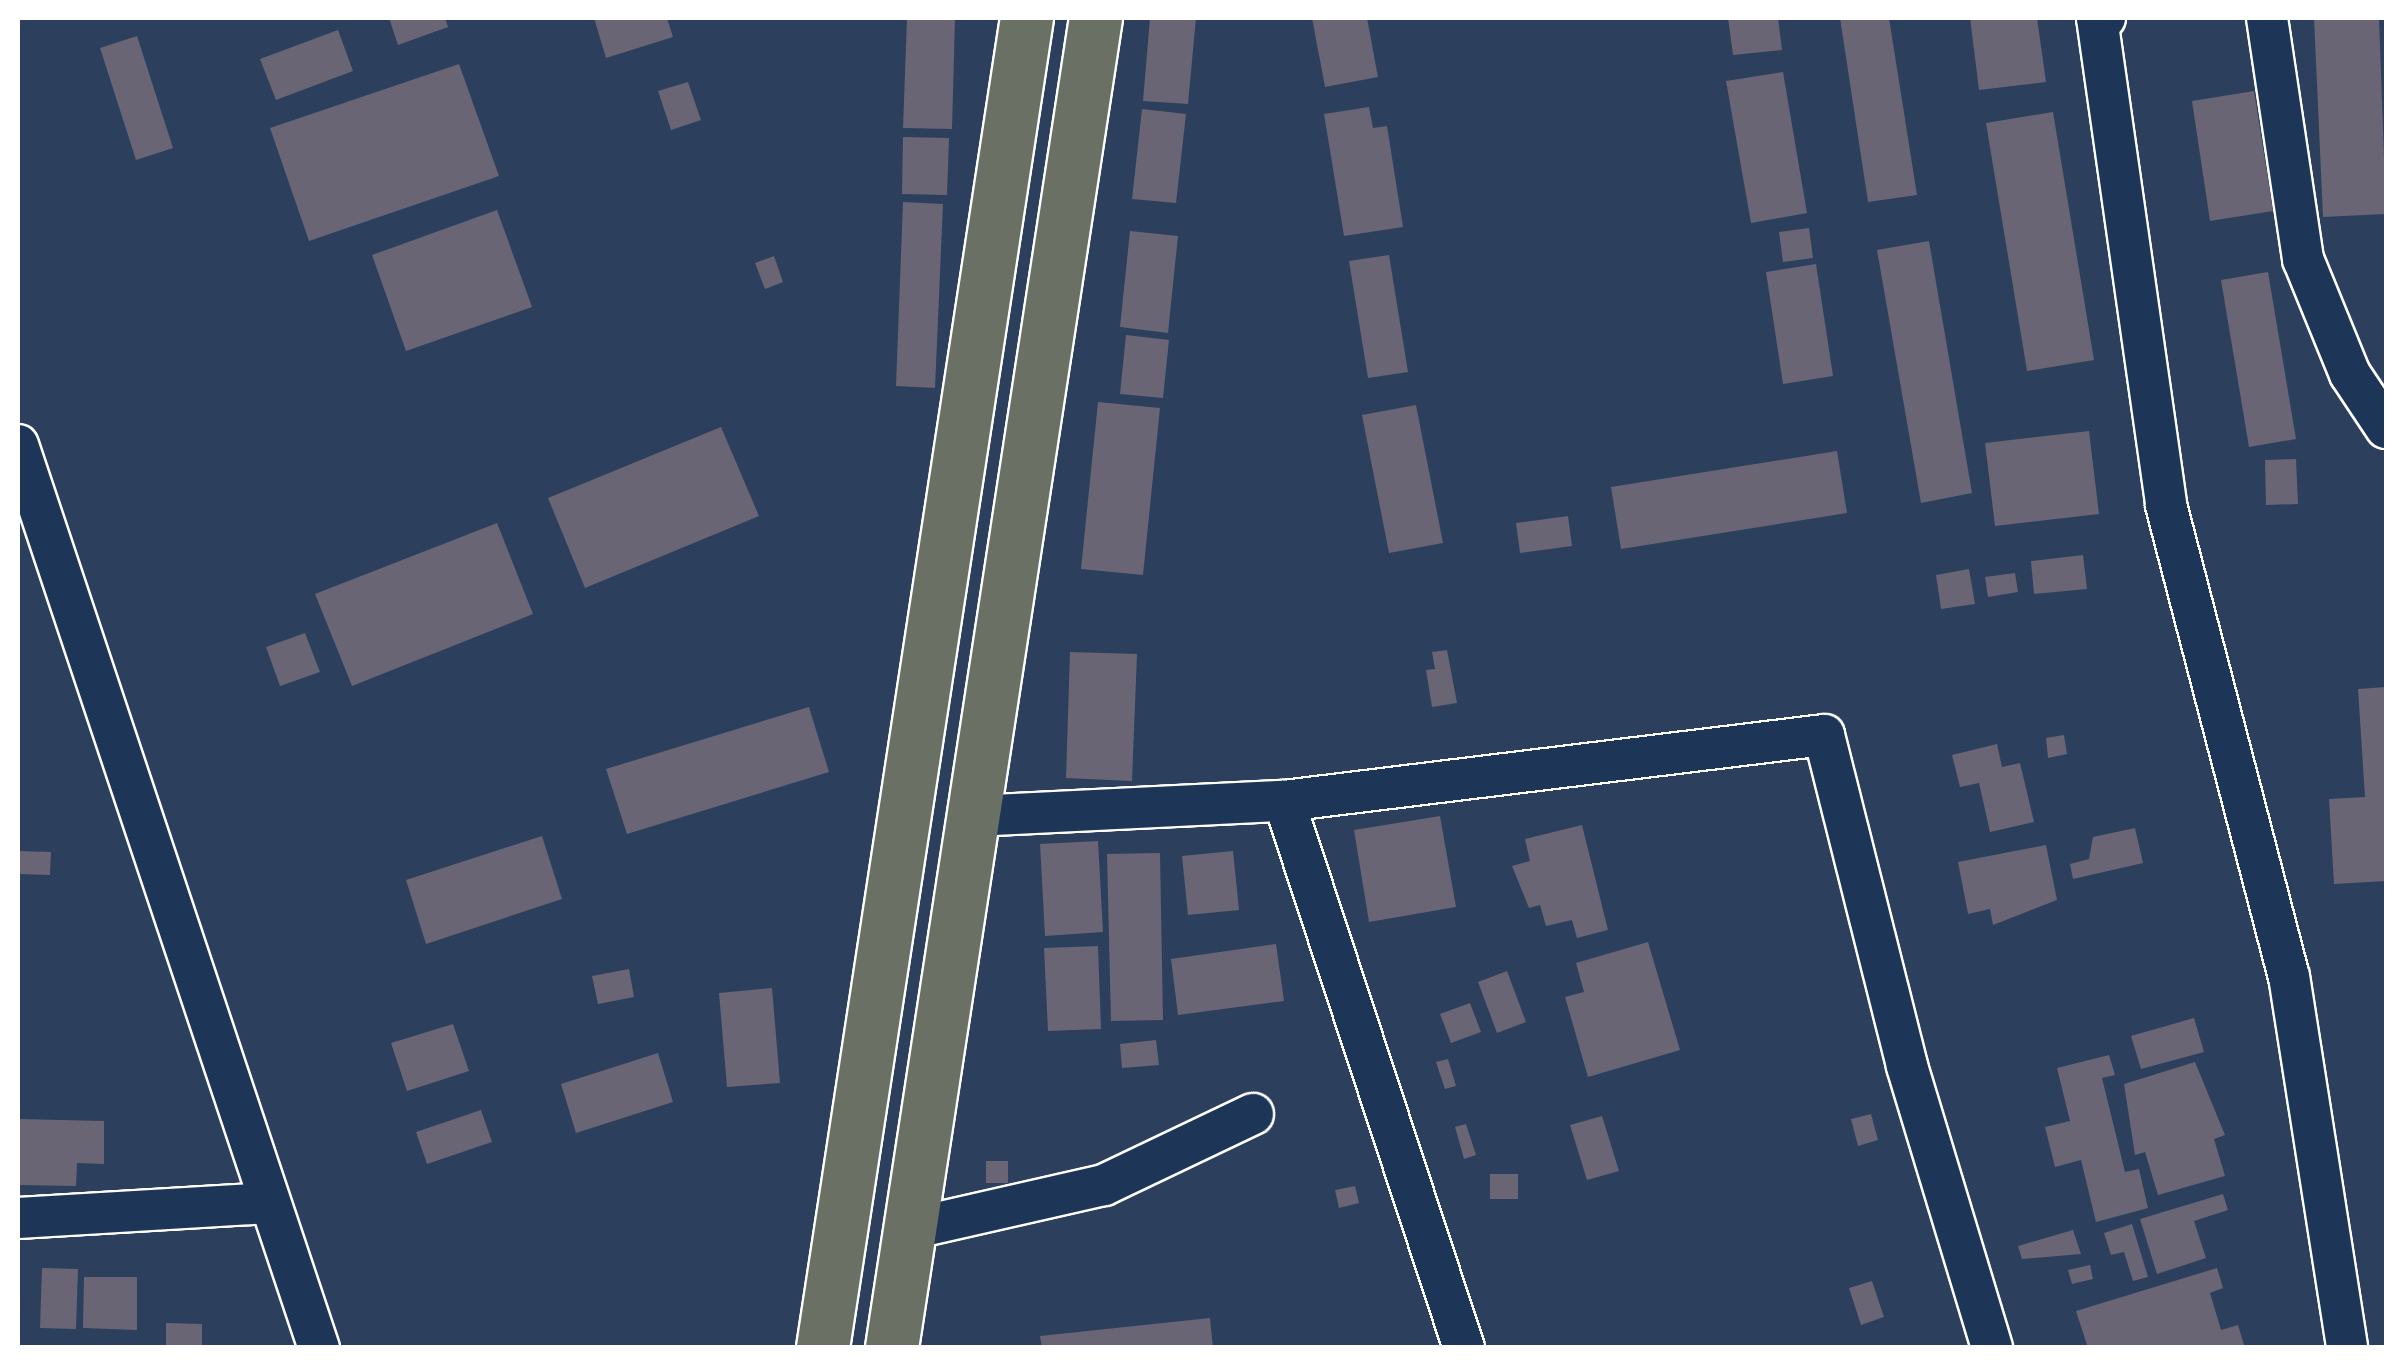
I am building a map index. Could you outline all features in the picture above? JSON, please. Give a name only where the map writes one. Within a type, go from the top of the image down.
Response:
[{"type":"main road","points":[[823,1348],[1027,18]]},
{"type":"main road","points":[[892,1348],[1096,18]]},
{"type":"street","points":[[2105,18],[2097,18],[2166,505],[2289,976],[2347,1348]]},
{"type":"street","points":[[2267,18],[2303,259],[2350,374],[2386,428]]},
{"type":"street","points":[[18,445],[35,546],[319,1348]]},
{"type":"street","points":[[973,816],[1284,801],[1824,735],[1907,1066],[1992,1348]]},
{"type":"street","points":[[1284,801],[1464,1348]]},
{"type":"street","points":[[910,1229],[1104,1185],[1253,1114]]},
{"type":"street","points":[[18,1218],[269,1203]]},
{"type":"building","points":[[389,18],[445,18],[448,27],[398,45]]},
{"type":"building","points":[[594,18],[667,18],[673,37],[606,58]]},
{"type":"building","points":[[907,18],[955,18],[952,129],[903,128]]},
{"type":"building","points":[[1150,18],[1196,18],[1188,104],[1143,101]]},
{"type":"building","points":[[1312,18],[1367,18],[1378,77],[1325,87]]},
{"type":"building","points":[[1728,18],[1778,18],[1782,50],[1733,55]]},
{"type":"building","points":[[1840,18],[1889,18],[1917,195],[1868,202]]},
{"type":"building","points":[[1970,18],[2037,18],[2046,82],[1979,90]]},
{"type":"building","points":[[2314,18],[2379,18],[2386,214],[2323,217]]},
{"type":"building","points":[[338,30],[353,71],[276,100],[260,59]]},
{"type":"building","points":[[137,36],[173,148],[136,160],[100,48]]},
{"type":"building","points":[[459,64],[499,176],[309,241],[270,128]]},
{"type":"building","points":[[1783,72],[1807,213],[1751,223],[1726,81]]},
{"type":"building","points":[[688,82],[701,120],[671,130],[658,91]]},
{"type":"building","points":[[2254,91],[2273,211],[2210,221],[2192,101]]},
{"type":"building","points":[[1369,107],[1373,128],[1387,126],[1403,227],[1344,236],[1324,114]]},
{"type":"building","points":[[1142,109],[1186,114],[1176,203],[1132,199]]},
{"type":"building","points":[[2053,112],[2094,360],[2027,371],[1986,123]]},
{"type":"building","points":[[903,137],[949,138],[947,195],[902,194]]},
{"type":"building","points":[[903,202],[943,204],[935,388],[896,386]]},
{"type":"building","points":[[497,210],[532,307],[406,351],[372,255]]},
{"type":"building","points":[[1809,228],[1813,258],[1783,262],[1779,232]]},
{"type":"building","points":[[1130,231],[1178,236],[1168,333],[1120,327]]},
{"type":"building","points":[[1929,241],[1972,493],[1921,503],[1877,250]]},
{"type":"building","points":[[1389,255],[1408,372],[1368,378],[1349,261]]},
{"type":"building","points":[[774,256],[783,282],[765,289],[755,263]]},
{"type":"building","points":[[1816,264],[1833,376],[1783,384],[1766,272]]},
{"type":"building","points":[[2268,272],[2296,439],[2249,447],[2221,280]]},
{"type":"building","points":[[1126,335],[1169,340],[1163,398],[1120,394]]},
{"type":"building","points":[[1098,402],[1160,408],[1143,575],[1081,569]]},
{"type":"building","points":[[1416,405],[1443,543],[1389,553],[1362,415]]},
{"type":"building","points":[[721,427],[759,516],[585,588],[548,498]]},
{"type":"building","points":[[2089,431],[2099,514],[1995,526],[1985,443]]},
{"type":"building","points":[[1837,451],[1847,513],[1621,549],[1611,487]]},
{"type":"building","points":[[2296,459],[2298,504],[2266,505],[2265,460]]},
{"type":"building","points":[[1568,516],[1572,546],[1520,553],[1516,523]]},
{"type":"building","points":[[497,523],[533,614],[352,686],[315,594]]},
{"type":"building","points":[[2083,555],[2087,589],[2034,594],[2031,561]]},
{"type":"building","points":[[1969,569],[1975,604],[1941,609],[1936,575]]},
{"type":"building","points":[[2015,573],[2018,592],[1988,597],[1985,577]]},
{"type":"building","points":[[305,633],[320,672],[280,686],[266,647]]},
{"type":"building","points":[[1447,650],[1457,703],[1432,707],[1426,670],[1435,669],[1432,652]]},
{"type":"building","points":[[1070,652],[1137,654],[1132,781],[1066,778]]},
{"type":"building","points":[[2386,687],[2386,881],[2334,884],[2329,799],[2365,797],[2358,689]]},
{"type":"building","points":[[809,707],[829,772],[627,834],[606,769]]},
{"type":"building","points":[[2064,735],[2067,754],[2048,758],[2046,738]]},
{"type":"building","points":[[1997,744],[2002,767],[2020,763],[2034,822],[1990,832],[1979,783],[1960,787],[1952,755]]},
{"type":"building","points":[[1440,816],[1456,907],[1369,922],[1354,830]]},
{"type":"building","points":[[1582,825],[1608,930],[1577,938],[1572,920],[1546,926],[1540,905],[1529,908],[1512,866],[1530,861],[1525,839]]},
{"type":"building","points":[[2135,828],[2143,863],[2073,879],[2070,864],[2089,859],[2093,837]]},
{"type":"building","points":[[542,836],[562,899],[426,944],[406,880]]},
{"type":"building","points":[[1098,841],[1103,932],[1045,936],[1040,844]]},
{"type":"building","points":[[2046,845],[2057,900],[1993,925],[1990,909],[1968,914],[1958,862]]},
{"type":"building","points":[[18,851],[51,852],[50,875],[18,874]]},
{"type":"building","points":[[1233,851],[1239,910],[1188,915],[1182,856]]},
{"type":"building","points":[[1160,853],[1163,1020],[1111,1021],[1107,854]]},
{"type":"building","points":[[1648,942],[1680,1050],[1588,1077],[1565,997],[1584,992],[1576,963]]},
{"type":"building","points":[[1276,944],[1284,1001],[1178,1015],[1171,959]]},
{"type":"building","points":[[1098,946],[1101,1029],[1048,1031],[1044,948]]},
{"type":"building","points":[[629,969],[634,997],[598,1004],[592,976]]},
{"type":"building","points":[[1507,971],[1526,1022],[1497,1033],[1478,982]]},
{"type":"building","points":[[772,988],[780,1083],[727,1087],[719,993]]},
{"type":"building","points":[[1470,1003],[1481,1032],[1451,1043],[1440,1014]]},
{"type":"building","points":[[2194,1018],[2204,1052],[2141,1069],[2131,1036]]},
{"type":"building","points":[[453,1024],[469,1071],[407,1091],[391,1043]]},
{"type":"building","points":[[1156,1040],[1159,1065],[1122,1068],[1120,1044]]},
{"type":"building","points":[[658,1053],[673,1102],[576,1133],[561,1084]]},
{"type":"building","points":[[2109,1055],[2115,1075],[2102,1078],[2125,1172],[2139,1169],[2148,1208],[2096,1222],[2081,1160],[2055,1167],[2045,1127],[2070,1121],[2057,1068]]},
{"type":"building","points":[[1448,1059],[1456,1086],[1445,1089],[1436,1062]]},
{"type":"building","points":[[2195,1062],[2225,1135],[2214,1139],[2225,1176],[2158,1195],[2145,1152],[2135,1155],[2124,1084]]},
{"type":"building","points":[[481,1110],[492,1142],[427,1164],[416,1132]]},
{"type":"building","points":[[1871,1114],[1878,1140],[1858,1146],[1851,1119]]},
{"type":"building","points":[[1602,1116],[1619,1171],[1587,1180],[1570,1125]]},
{"type":"building","points":[[18,1119],[104,1121],[104,1164],[77,1163],[76,1186],[18,1185]]},
{"type":"building","points":[[1466,1124],[1476,1155],[1464,1159],[1455,1127]]},
{"type":"building","points":[[986,1161],[1008,1161],[1008,1183],[986,1183]]},
{"type":"building","points":[[1490,1174],[1518,1174],[1518,1199],[1490,1199]]},
{"type":"building","points":[[1355,1186],[1359,1203],[1339,1208],[1335,1190]]},
{"type":"building","points":[[2223,1194],[2228,1210],[2194,1221],[2206,1258],[2157,1274],[2140,1219]]},
{"type":"building","points":[[2132,1224],[2148,1277],[2133,1281],[2124,1252],[2111,1255],[2104,1233]]},
{"type":"building","points":[[2073,1230],[2081,1254],[2022,1259],[2018,1246]]},
{"type":"building","points":[[2090,1265],[2093,1279],[2072,1284],[2068,1270]]},
{"type":"building","points":[[42,1268],[78,1269],[76,1329],[40,1328]]},
{"type":"building","points":[[2217,1268],[2223,1288],[2210,1293],[2221,1330],[2238,1325],[2245,1348],[2088,1348],[2076,1311]]},
{"type":"building","points":[[84,1277],[137,1277],[137,1330],[83,1328]]},
{"type":"building","points":[[1872,1281],[1884,1317],[1861,1325],[1849,1288]]},
{"type":"building","points":[[1210,1318],[1213,1348],[1042,1348],[1040,1336]]},
{"type":"building","points":[[166,1323],[202,1324],[202,1348],[166,1348]]}]
